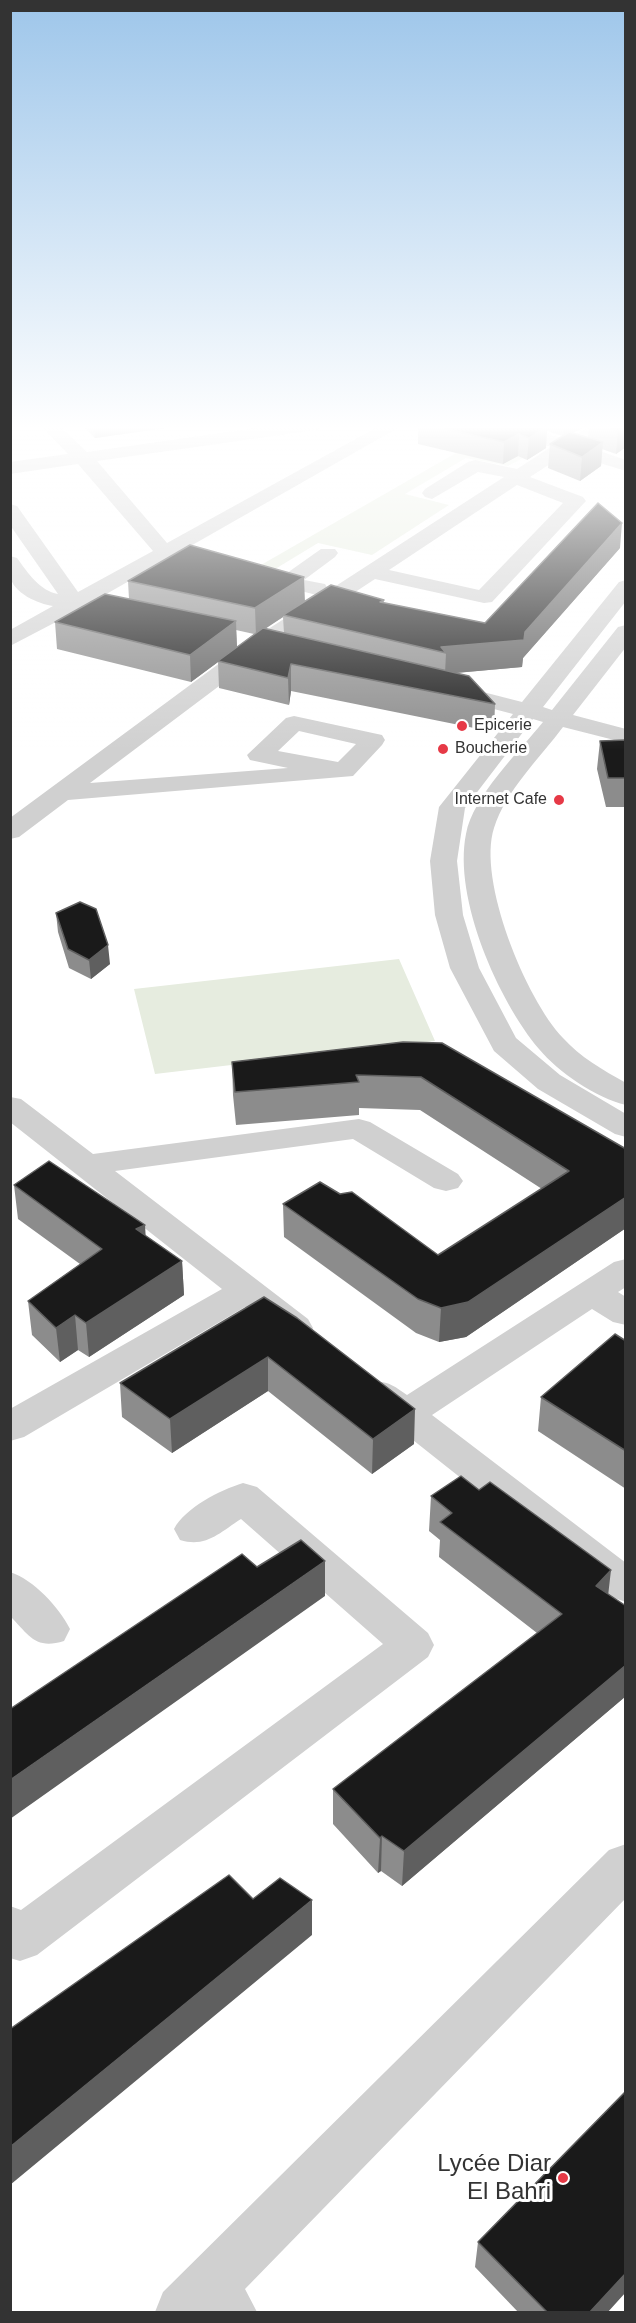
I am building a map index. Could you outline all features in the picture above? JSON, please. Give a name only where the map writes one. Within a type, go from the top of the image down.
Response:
[{"type":"street","points":[[26,533],[75,603]]},
{"type":"street","points":[[148,533],[165,553]]},
{"type":"street","points":[[10,639],[200,533]]},
{"type":"street","points":[[10,831],[259,645],[431,533]]},
{"type":"street","points":[[371,572],[483,597],[545,533]]},
{"type":"street","points":[[328,553],[287,582],[337,594]]},
{"type":"street","points":[[10,562],[23,581],[43,598],[150,619]]},
{"type":"street","points":[[626,586],[452,807],[444,834],[445,900],[457,950],[482,1004],[507,1047],[562,1092],[626,1127]]},
{"type":"street","points":[[626,632],[486,813],[479,837],[483,897],[490,928],[520,998],[550,1043],[578,1068],[626,1096]]},
{"type":"street","points":[[226,637],[293,653]]},
{"type":"street","points":[[427,685],[528,709],[626,736]]},
{"type":"street","points":[[61,793],[344,771]]},
{"type":"street","points":[[10,1106],[322,1349]]},
{"type":"street","points":[[86,1165],[359,1129],[446,1181]]},
{"type":"street","points":[[406,1414],[626,1270]]},
{"type":"street","points":[[10,1427],[247,1290]]},
{"type":"street","points":[[592,1293],[626,1313]]},
{"type":"street","points":[[350,1371],[626,1586]]},
{"type":"street","points":[[10,1928],[20,1939],[413,1645],[243,1498],[194,1529]]},
{"type":"street","points":[[10,1588],[49,1629]]},
{"type":"street","points":[[205,2305],[626,1865]]},
{"type":"shaded area","points":[[316,533],[405,533],[372,555],[318,543],[257,580],[240,577]]},
{"type":"shaded area","points":[[399,959],[435,1041],[155,1074],[134,989]]},
{"type":"building","points":[[569,533],[613,533],[525,632],[524,640],[441,647],[446,653],[283,615],[331,585],[384,600],[380,602],[485,623]]},
{"type":"building","points":[[190,545],[304,577],[255,608],[128,581]]},
{"type":"building","points":[[105,594],[236,621],[190,655],[55,622]]},
{"type":"building","points":[[263,628],[469,676],[495,704],[291,664],[288,678],[218,661]]},
{"type":"building","points":[[626,740],[626,778],[608,778],[600,741]]},
{"type":"building","points":[[80,902],[96,909],[108,945],[89,960],[68,949],[56,913]]},
{"type":"building","points":[[403,1042],[442,1043],[626,1149],[626,1197],[468,1302],[441,1308],[418,1299],[283,1204],[320,1182],[340,1194],[352,1192],[438,1255],[569,1171],[421,1077],[356,1075],[359,1082],[235,1092],[232,1062]]},
{"type":"building","points":[[49,1161],[145,1225],[136,1229],[182,1261],[86,1323],[75,1315],[56,1328],[28,1301],[102,1249],[14,1185]]},
{"type":"building","points":[[264,1297],[297,1318],[415,1409],[373,1439],[268,1357],[170,1419],[120,1383]]},
{"type":"building","points":[[615,1334],[626,1341],[626,1451],[541,1397]]},
{"type":"building","points":[[461,1476],[479,1490],[490,1482],[611,1570],[596,1586],[626,1606],[626,1665],[404,1851],[382,1836],[380,1838],[333,1789],[562,1614],[440,1522],[452,1513],[431,1496]]},
{"type":"building","points":[[301,1540],[325,1561],[10,1780],[10,1709],[242,1554],[257,1567]]},
{"type":"building","points":[[229,1875],[253,1899],[280,1878],[312,1900],[10,2147],[10,2029]]},
{"type":"building","points":[[626,2091],[626,2273],[589,2313],[548,2313],[478,2242]]},
{"type":"place","name":"Epicerie","points":[[462,726]]},
{"type":"place","name":"Boucherie","points":[[443,749]]},
{"type":"place","name":"Internet Cafe","points":[[559,800]]},
{"type":"place","name":"Lycée Diar El Bahri","points":[[563,2178]]}]
